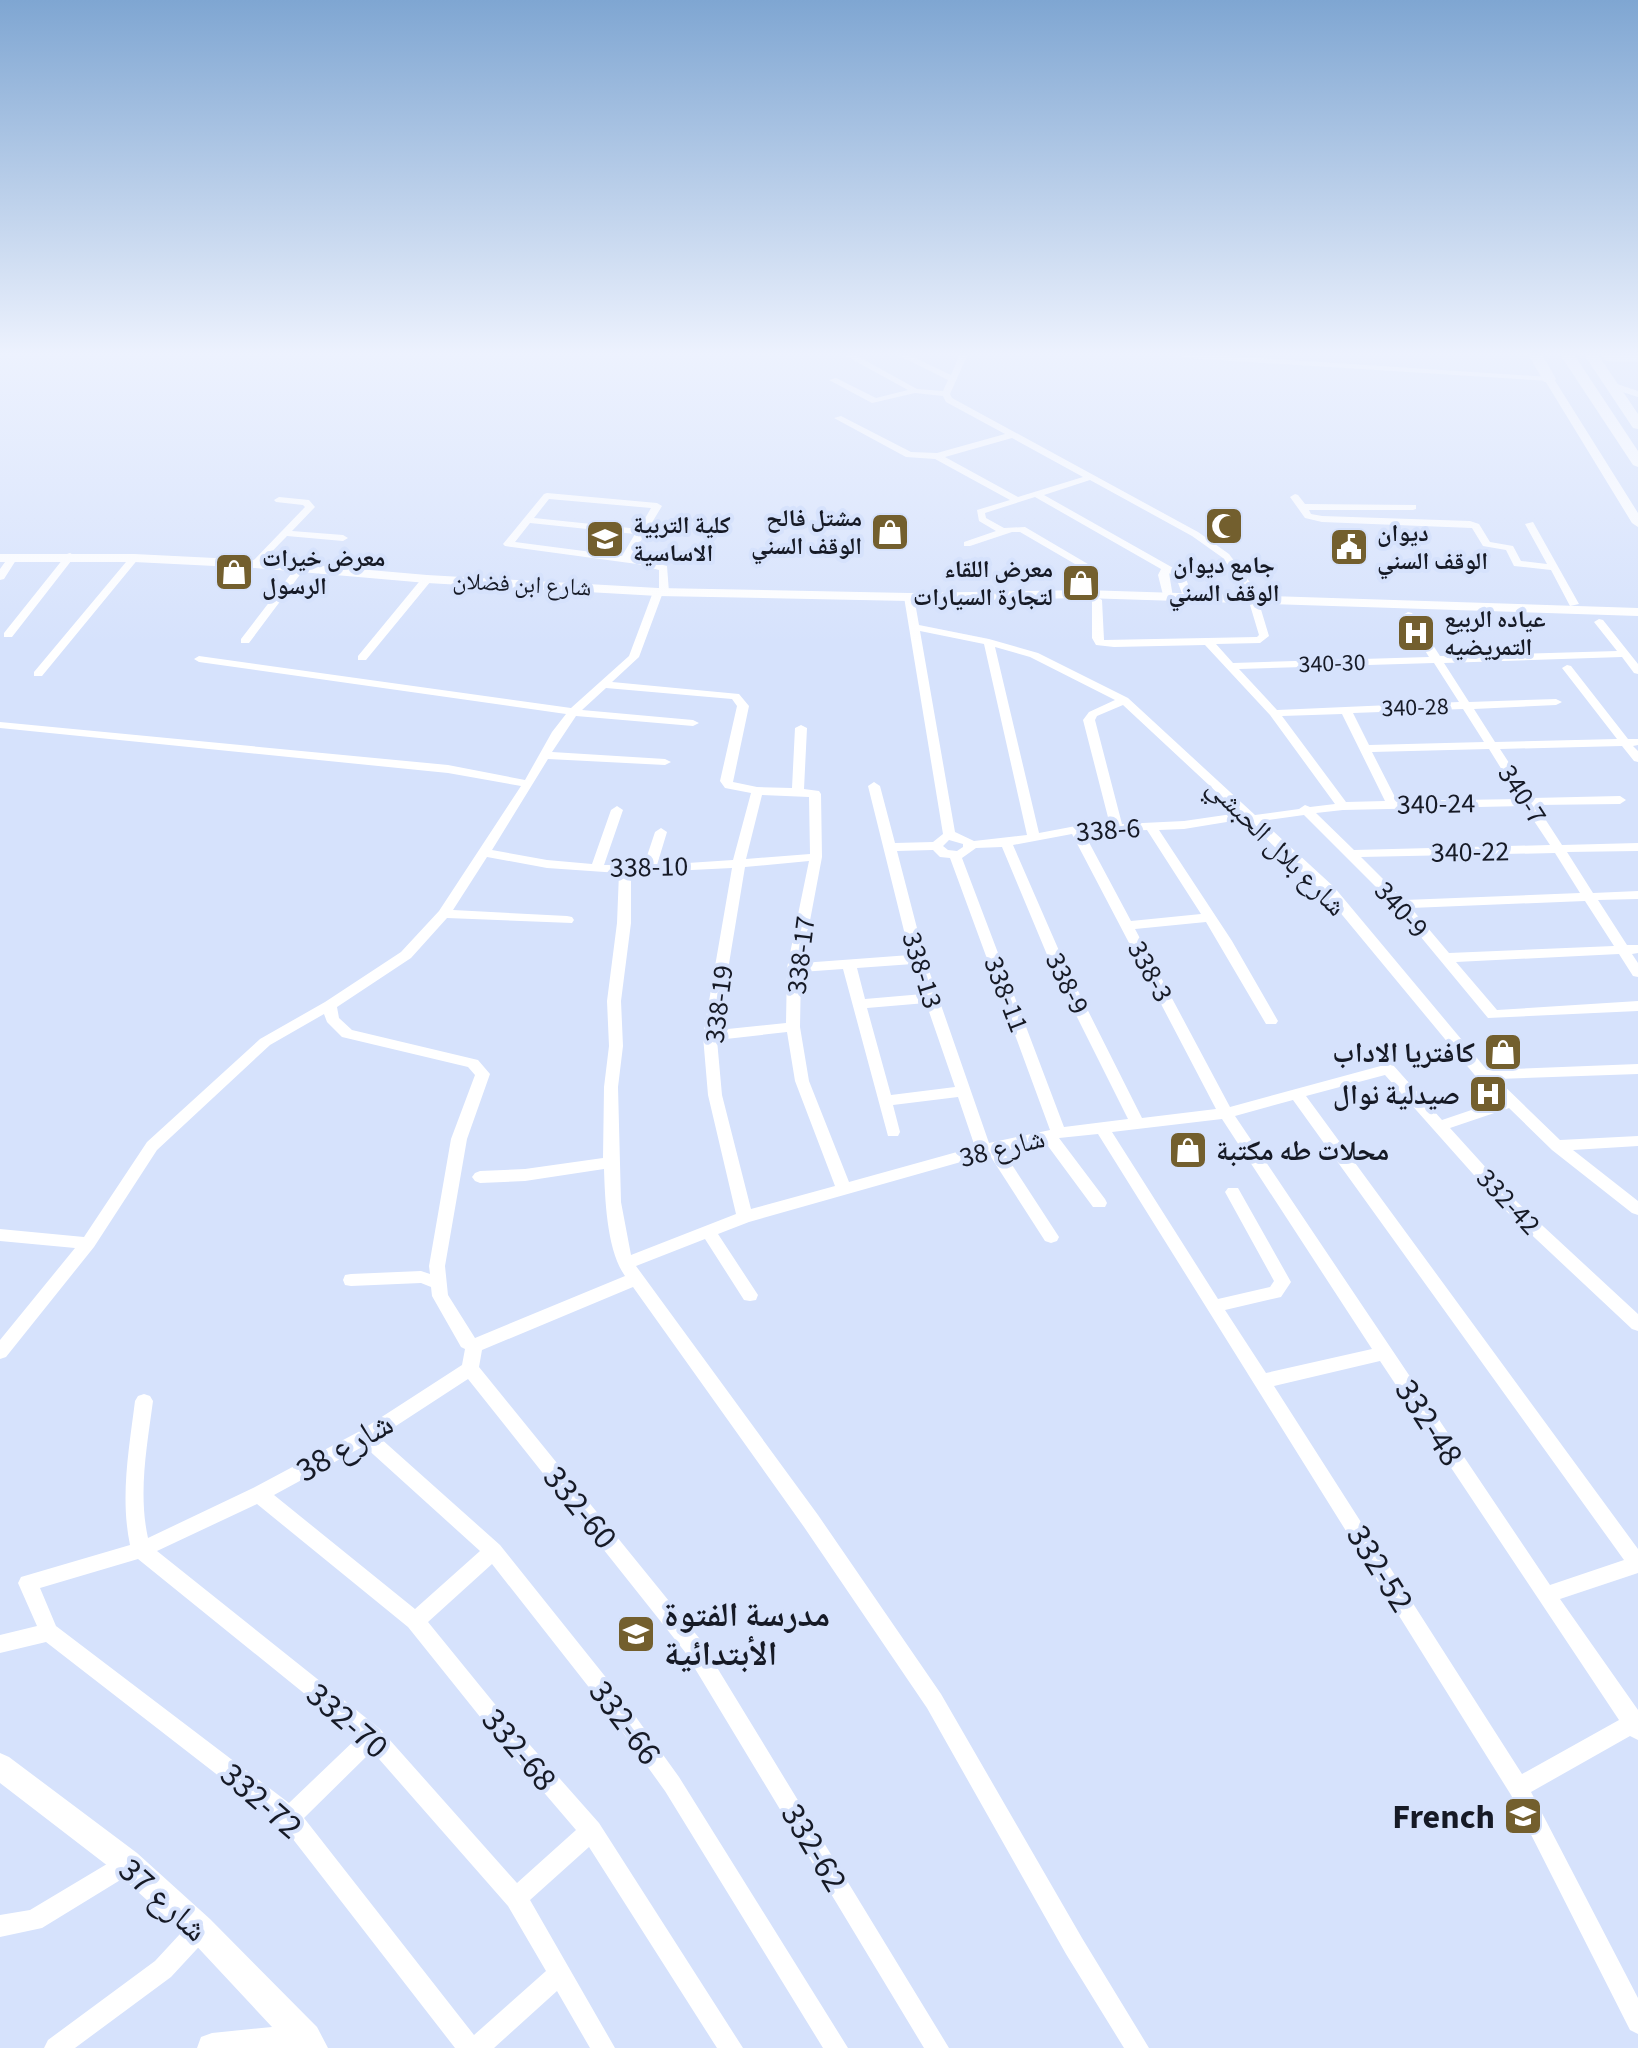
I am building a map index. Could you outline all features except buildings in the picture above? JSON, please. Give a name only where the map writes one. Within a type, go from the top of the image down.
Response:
[{"type":"highway","points":[[1628,452],[1638,476]]},
{"type":"street","points":[[902,452],[937,456],[953,452]]},
{"type":"street","points":[[1043,452],[1208,542],[1226,556],[1257,602],[1264,636],[1262,639],[1100,643],[1096,634],[1097,600]]},
{"type":"street","points":[[1594,452],[1638,523]]},
{"type":"street","points":[[937,456],[1017,500]]},
{"type":"street","points":[[1004,532],[982,519],[980,512],[1091,477]]},
{"type":"street","points":[[1036,494],[1166,567],[1181,579],[1188,597]]},
{"type":"street","points":[[0,1352],[88,1243],[152,1146],[265,1042],[330,1005],[406,955],[444,914],[558,732],[573,712],[607,685],[634,657],[661,592],[664,568],[625,559],[509,546],[526,520],[547,496],[657,506],[625,559]]},
{"type":"street","points":[[1295,497],[1308,516],[1322,519],[1470,524],[1476,526],[1486,544],[1510,548],[1517,564],[1555,568]]},
{"type":"street","points":[[255,564],[310,505],[279,500]]},
{"type":"street","points":[[1302,507],[1413,507]]},
{"type":"street","points":[[526,520],[643,532]]},
{"type":"street","points":[[1530,524],[1574,604]]},
{"type":"street","points":[[967,544],[1022,529],[1090,569]]},
{"type":"street","points":[[287,533],[343,538]]},
{"type":"street","points":[[8,635],[70,556]]},
{"type":"street","name":"شارع ابن فضلان","points":[[7,558],[70,556],[255,564],[427,579],[661,592],[909,597],[1188,597],[1638,618]]},
{"type":"street","points":[[0,577],[7,558]]},
{"type":"street","points":[[38,674],[134,558]]},
{"type":"street","points":[[1166,567],[1163,579],[1168,597]]},
{"type":"street","points":[[245,641],[300,568]]},
{"type":"street","points":[[362,658],[427,579]]},
{"type":"street","name":"شارع ابن فضلان","points":[[1044,596],[1097,600],[1257,602]]},
{"type":"street","points":[[909,597],[949,836],[938,840],[936,846]]},
{"type":"street","points":[[1318,605],[1358,599],[1638,606]]},
{"type":"street","points":[[1318,605],[1408,615],[1599,622],[1638,618]]},
{"type":"street","name":"340-7","points":[[1408,615],[1590,897],[1631,950],[1638,973]]},
{"type":"street","points":[[1599,622],[1638,671]]},
{"type":"street","name":"شارع بلال الحبشي","points":[[914,627],[989,642],[1045,660],[1124,700],[1329,890],[1483,1075],[1557,1146],[1636,1206]]},
{"type":"street","points":[[1207,641],[1274,713],[1343,806]]},
{"type":"street","points":[[989,642],[1033,836]]},
{"type":"street","name":"340-30","points":[[1231,666],[1625,654]]},
{"type":"street","points":[[199,659],[573,712],[693,723]]},
{"type":"street","points":[[1567,668],[1632,742],[1638,759]]},
{"type":"street","points":[[607,685],[724,694],[740,700],[743,706],[726,781],[729,785],[757,791],[798,792],[801,728]]},
{"type":"street","points":[[1117,828],[1089,720],[1093,714],[1124,700]]},
{"type":"street","name":"340-28","points":[[1274,713],[1556,702]]},
{"type":"street","points":[[1346,710],[1392,804]]},
{"type":"street","points":[[0,725],[448,769],[528,784]]},
{"type":"street","points":[[1364,749],[1632,742]]},
{"type":"street","points":[[546,755],[665,762]]},
{"type":"street","name":"338-13","points":[[874,786],[918,959],[963,1091],[988,1149],[1051,1237]]},
{"type":"street","name":"338-19","points":[[745,1217],[715,1095],[710,1036],[739,863],[757,791]]},
{"type":"street","name":"338-17","points":[[798,792],[815,794],[816,857],[794,968],[793,1027],[802,1081],[844,1189]]},
{"type":"street","name":"340-24","points":[[1250,817],[1343,806],[1620,800]]},
{"type":"street","name":"340-9","points":[[1305,809],[1401,904],[1493,1015],[1638,1006]]},
{"type":"street","points":[[597,867],[617,810]]},
{"type":"street","name":"338-6","points":[[949,836],[960,837],[970,845],[1006,843],[1076,830],[1184,825],[1250,817]]},
{"type":"street","points":[[1150,826],[1210,917],[1271,1021]]},
{"type":"street","name":"338-3","points":[[1076,830],[1226,1113]]},
{"type":"street","points":[[650,867],[661,832]]},
{"type":"street","name":"338-9","points":[[1006,843],[1060,969],[1136,1121]]},
{"type":"street","points":[[936,846],[940,852],[955,856],[965,853],[970,845]]},
{"type":"street","points":[[889,847],[936,846]]},
{"type":"street","name":"340-22","points":[[1349,854],[1638,847]]},
{"type":"street","name":"338-10","points":[[483,852],[555,865],[625,868],[816,857]]},
{"type":"street","name":"338-11","points":[[955,856],[1053,1134],[1099,1203]]},
{"type":"street","points":[[625,868],[624,923],[614,1001],[616,1046],[611,1087],[611,1162],[613,1202],[630,1272],[811,1521],[934,1701],[1074,1946],[1137,2048]]},
{"type":"street","points":[[1401,904],[1638,895]]},
{"type":"street","points":[[444,914],[567,920]]},
{"type":"street","points":[[1127,926],[1210,917]]},
{"type":"street","points":[[1444,958],[1631,950]]},
{"type":"street","points":[[794,968],[918,959]]},
{"type":"street","points":[[849,964],[893,1132]]},
{"type":"street","points":[[860,1004],[931,998]]},
{"type":"street","points":[[330,1005],[332,1019],[347,1034],[473,1063],[483,1074],[464,1120],[454,1158],[438,1254],[438,1283],[446,1309],[467,1342],[474,1346],[470,1369]]},
{"type":"street","points":[[710,1036],[793,1027]]},
{"type":"street","name":"شارع 38","points":[[474,1346],[708,1231],[745,1217],[988,1149],[1053,1134],[1136,1121],[1226,1113],[1388,1069]]},
{"type":"street","name":"332-42","points":[[1388,1069],[1511,1206],[1631,1307],[1638,1324]]},
{"type":"street","points":[[1483,1075],[1638,1069]]},
{"type":"street","points":[[886,1101],[963,1091]]},
{"type":"street","points":[[1296,1094],[1418,1263],[1484,1348],[1638,1564],[1546,1595]]},
{"type":"street","points":[[1441,1126],[1512,1102]]},
{"type":"street","name":"332-48","points":[[1226,1113],[1546,1595],[1637,1724]]},
{"type":"street","name":"332-52","points":[[1101,1127],[1518,1788],[1638,2022]]},
{"type":"street","points":[[1557,1146],[1638,1141]]},
{"type":"street","points":[[480,1177],[525,1175],[611,1162]]},
{"type":"street","points":[[1215,1306],[1275,1292],[1283,1282],[1233,1192]]},
{"type":"street","points":[[708,1231],[750,1295]]},
{"type":"street","points":[[0,1235],[88,1243]]},
{"type":"street","points":[[351,1280],[421,1277],[438,1283]]},
{"type":"street","points":[[1263,1381],[1384,1353]]},
{"type":"street","name":"شارع 38","points":[[28,1583],[141,1550],[259,1494],[366,1436],[470,1369]]},
{"type":"street","name":"332-60","points":[[470,1369],[692,1645]]},
{"type":"street","points":[[141,1550],[135,1530],[135,1500],[144,1401]]},
{"type":"street","name":"332-66","points":[[366,1436],[493,1551],[613,1702],[672,1784],[836,2048]]},
{"type":"street","name":"332-68","points":[[259,1494],[415,1621],[591,1831],[731,2048]]},
{"type":"street","name":"332-70","points":[[141,1550],[373,1736],[516,1898],[603,2048]]},
{"type":"street","points":[[415,1621],[493,1551]]},
{"type":"street","name":"332-72","points":[[28,1583],[49,1632],[290,1817],[470,2048]]},
{"type":"street","points":[[0,1644],[49,1632]]},
{"type":"street","name":"332-62","points":[[692,1645],[937,2048]]},
{"type":"street","points":[[1518,1788],[1637,1724]]},
{"type":"street","points":[[290,1817],[373,1736]]},
{"type":"street","name":"شارع 37","points":[[1,1769],[127,1863],[200,1929],[310,2043]]},
{"type":"street","points":[[516,1898],[591,1831]]},
{"type":"street","points":[[0,1926],[34,1920],[127,1863]]},
{"type":"street","points":[[56,2048],[163,1969],[200,1929]]},
{"type":"street","points":[[477,2048],[559,1974]]},
{"type":"street","points":[[212,2048],[310,2043]]},
{"type":"place","name":"جامع ديوان الوقف السني","points":[[1224,526]]},
{"type":"place","name":"مشتل فالح الوقف السني","points":[[890,532]]},
{"type":"place","name":"كلية التربية الاساسية","points":[[605,539]]},
{"type":"place","name":"ديوان الوقف السني","points":[[1349,547]]},
{"type":"place","name":"معرض خيرات الرسول","points":[[234,572]]},
{"type":"place","name":"معرض اللقاء لتجارة السيارات","points":[[1081,583]]},
{"type":"place","name":"عياده الربيع التمريضيه","points":[[1416,633]]},
{"type":"place","name":"كافتريا الاداب","points":[[1503,1052]]},
{"type":"place","name":"صيدلية نوال","points":[[1488,1094]]},
{"type":"place","name":"محلات طه مكتبة","points":[[1188,1150]]},
{"type":"place","name":"مدرسة الفتوة الأبتدائية","points":[[636,1634]]},
{"type":"place","name":"French","points":[[1523,1816]]}]
